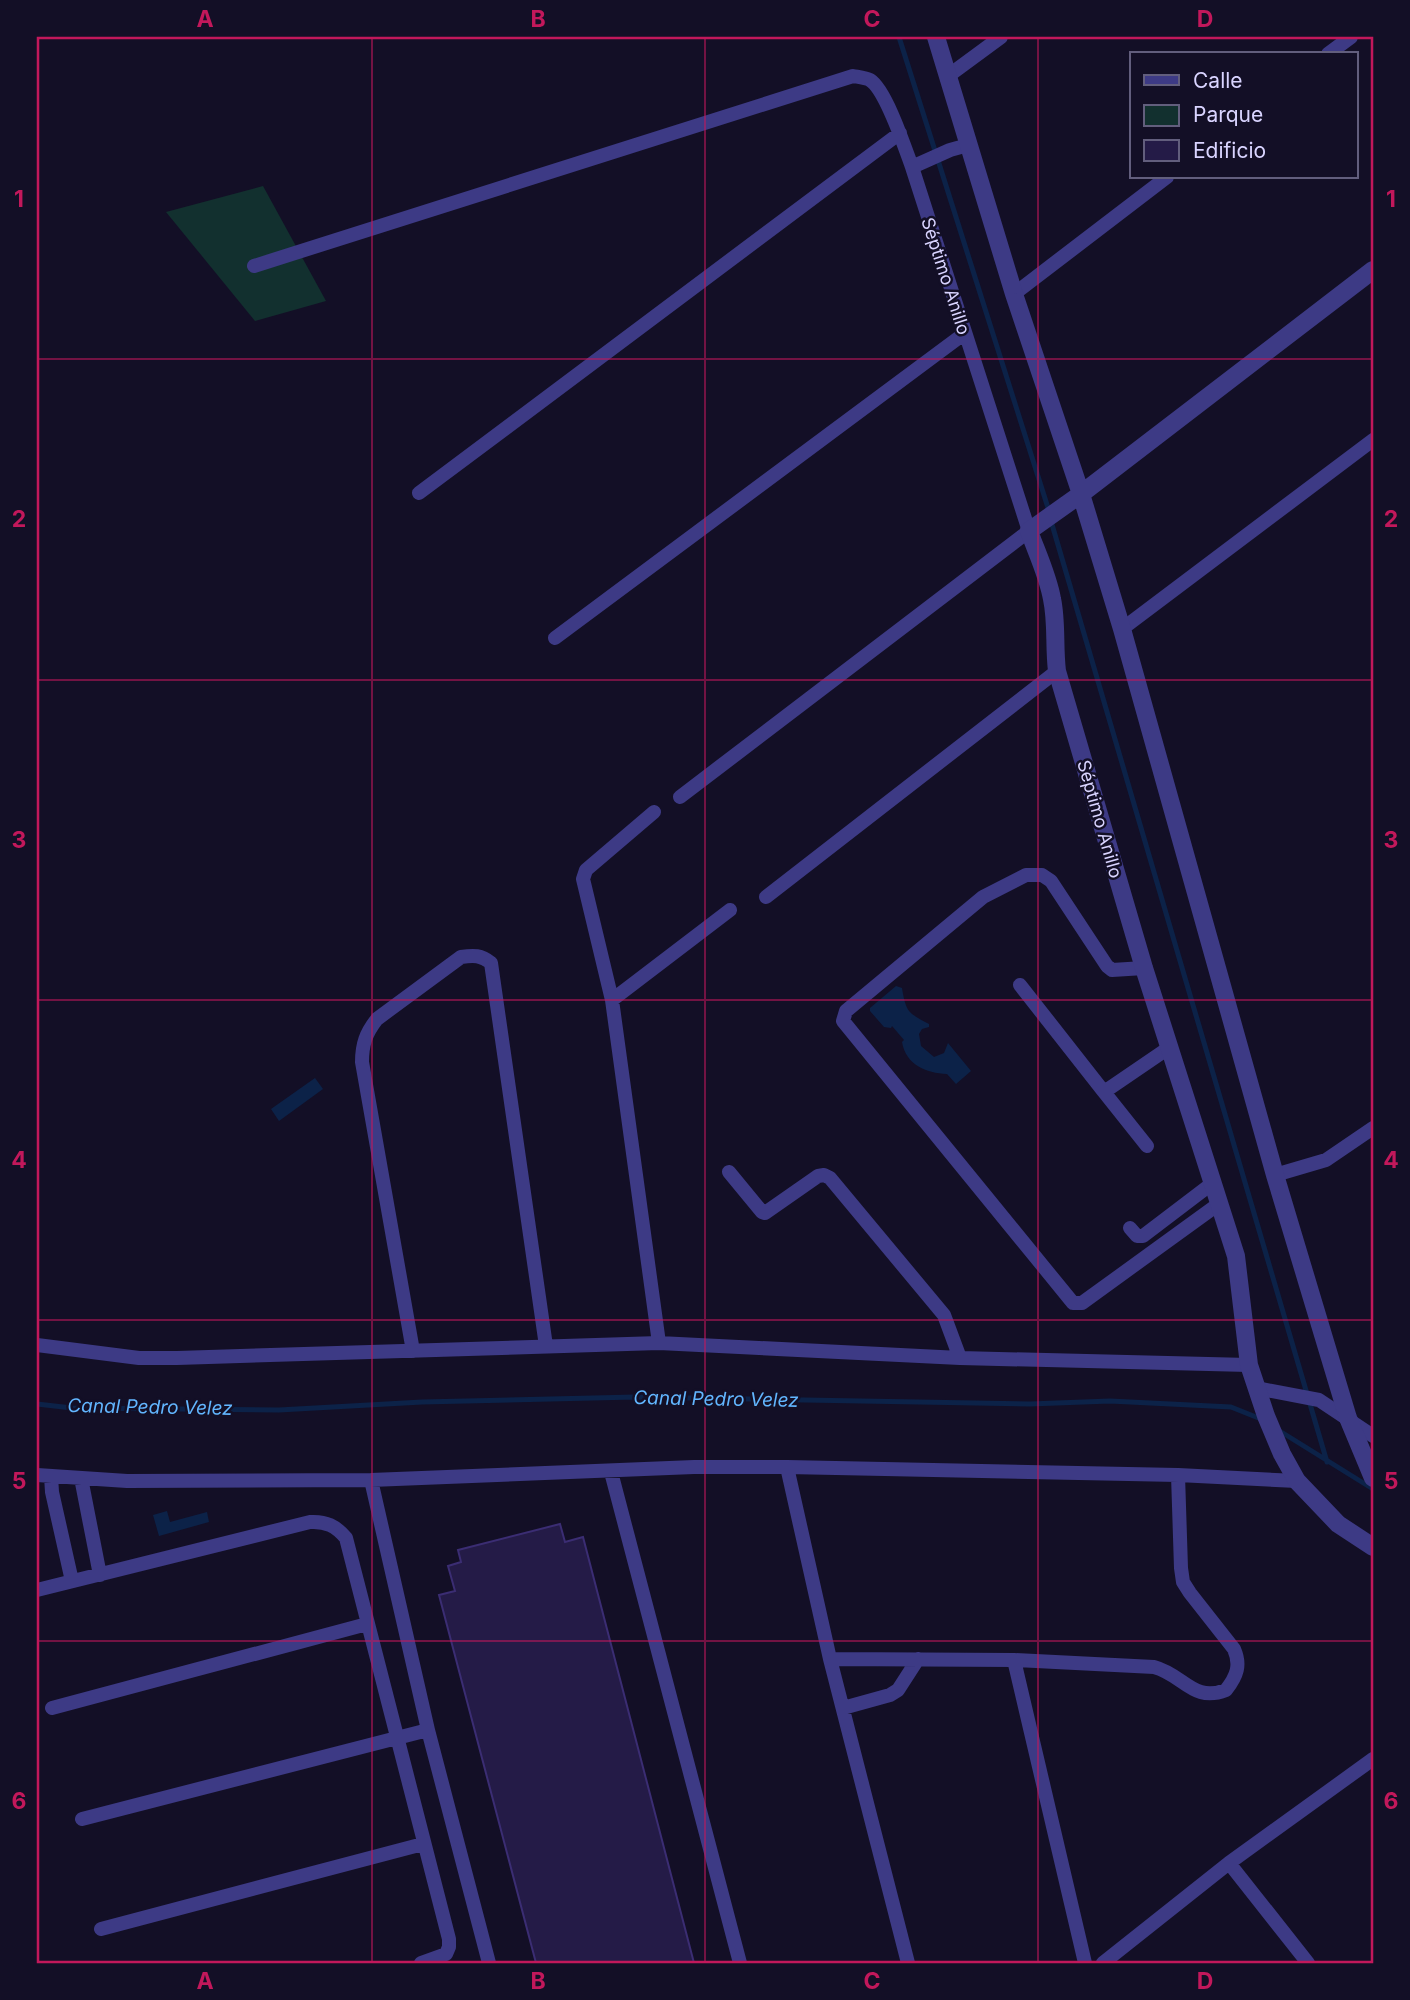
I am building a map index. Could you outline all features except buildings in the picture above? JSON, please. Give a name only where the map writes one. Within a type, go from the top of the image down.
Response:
[{"type":"street","points":[[936,37],[1014,294],[1082,494],[1275,1175],[1348,1418],[1371,1473]]},
{"type":"street","points":[[948,76],[1001,37]]},
{"type":"street","points":[[1331,52],[1351,37]]},
{"type":"street","name":"Séptimo Anillo","points":[[254,266],[853,76],[870,80],[880,90],[912,167],[1029,531],[1049,584],[1053,603],[1057,671],[1144,968],[1236,1256],[1249,1366],[1282,1454],[1297,1481],[1338,1524],[1373,1547]]},
{"type":"street","points":[[419,493],[900,133]]},
{"type":"street","points":[[912,167],[968,145]]},
{"type":"street","points":[[1014,294],[1166,178]]},
{"type":"street","points":[[680,797],[1029,531],[1082,494],[1373,270]]},
{"type":"street","points":[[555,638],[965,333]]},
{"type":"street","points":[[1122,629],[1373,440]]},
{"type":"street","points":[[766,897],[1057,671]]},
{"type":"street","points":[[654,812],[583,875],[612,1000],[659,1343]]},
{"type":"street","points":[[1144,968],[1112,970],[1051,881],[1042,875],[1026,875],[983,897],[846,1011],[843,1021],[1073,1303],[1082,1303],[1220,1203]]},
{"type":"street","points":[[612,1000],[730,910]]},
{"type":"street","points":[[412,1351],[362,1062],[362,1046],[377,1019],[461,957],[474,955],[491,963],[546,1346]]},
{"type":"street","points":[[1020,985],[1147,1146]]},
{"type":"street","points":[[1104,1092],[1170,1047]]},
{"type":"street","points":[[1275,1175],[1326,1160],[1373,1128]]},
{"type":"street","points":[[729,1172],[765,1213],[818,1177],[824,1175],[830,1178],[944,1315],[960,1358]]},
{"type":"street","points":[[1130,1228],[1137,1236],[1143,1236],[1214,1182]]},
{"type":"street","points":[[37,1345],[139,1358],[659,1343],[960,1358],[1249,1366]]},
{"type":"street","points":[[1259,1392],[1289,1394],[1319,1401],[1373,1436]]},
{"type":"street","points":[[72,1581],[52,1492],[44,1475],[127,1481],[371,1480],[694,1467],[787,1466],[1178,1475],[1297,1481]]},
{"type":"street","points":[[787,1466],[830,1660],[908,1963]]},
{"type":"street","points":[[611,1472],[740,1963]]},
{"type":"street","points":[[830,1660],[1014,1660],[1154,1667],[1174,1675],[1197,1693],[1207,1695],[1226,1690],[1238,1671],[1238,1659],[1234,1649],[1183,1582],[1178,1475]]},
{"type":"street","points":[[80,1478],[100,1574]]},
{"type":"street","points":[[371,1480],[428,1730],[489,1963]]},
{"type":"street","points":[[37,1590],[310,1522],[321,1521],[338,1529],[346,1538],[449,1947],[446,1954],[421,1963]]},
{"type":"street","points":[[52,1708],[368,1623]]},
{"type":"street","points":[[843,1708],[890,1695],[898,1690],[918,1659]]},
{"type":"street","points":[[1014,1660],[1085,1963]]},
{"type":"street","points":[[82,1819],[428,1730]]},
{"type":"street","points":[[1103,1963],[1229,1863],[1373,1759]]},
{"type":"street","points":[[101,1929],[423,1844]]},
{"type":"street","points":[[1229,1863],[1308,1963]]},
{"type":"green space","points":[[263,186],[326,301],[255,321],[166,212]]},
{"type":"water","points":[[896,986],[902,988],[909,1011],[929,1024],[929,1027],[922,1029],[919,1034],[921,1046],[934,1057],[944,1053],[948,1043],[971,1071],[956,1084],[947,1074],[925,1070],[912,1062],[904,1050],[904,1040],[892,1026],[884,1027],[870,1011],[870,1008]]},
{"type":"water","points":[[315,1078],[323,1089],[279,1121],[271,1109]]},
{"type":"water","points":[[167,1511],[170,1522],[207,1512],[209,1522],[159,1536],[153,1515]]},
{"type":"waterway","points":[[899,37],[1049,511]]},
{"type":"waterway","points":[[1051,521],[1327,1462]]},
{"type":"waterway","name":"Canal Pedro Velez","points":[[37,1404],[72,1408],[279,1410],[422,1402],[635,1397],[1030,1404],[1110,1401],[1231,1407],[1261,1419]]},
{"type":"waterway","name":"Canal Pedro Velez","points":[[1278,1430],[1373,1489]]}]
